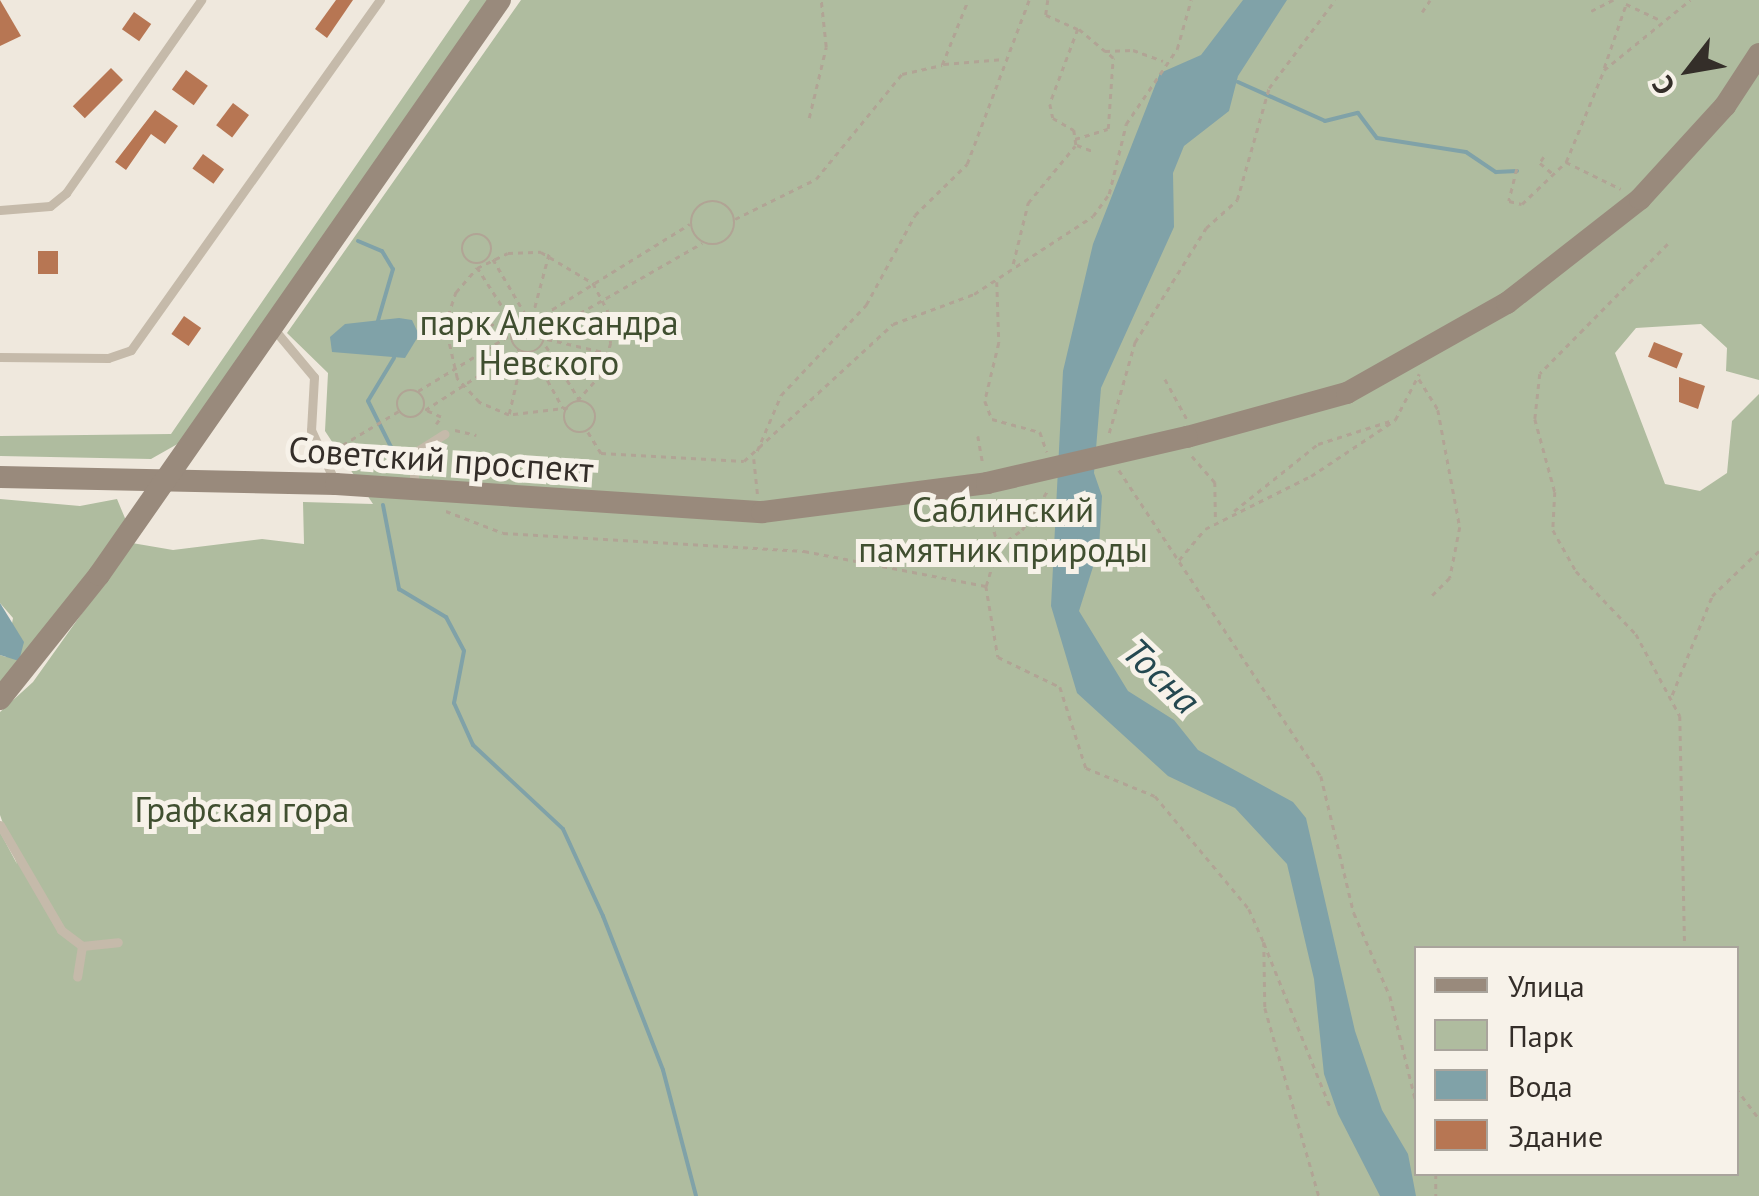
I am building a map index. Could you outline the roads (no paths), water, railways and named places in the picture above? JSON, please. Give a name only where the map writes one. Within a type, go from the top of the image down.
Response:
[{"type":"main road","points":[[0,699],[164,478],[500,0]]},
{"type":"main road","name":"Советский проспект","points":[[0,477],[336,484],[793,512],[985,484],[1189,437],[1324,401],[1437,348],[1640,199],[1726,106],[1759,54]]},
{"type":"lane","points":[[0,210],[50,206],[66,192],[201,0]]},
{"type":"lane","points":[[0,357],[108,358],[130,350],[380,0]]},
{"type":"lane","points":[[272,327],[314,377],[311,430],[336,484]]},
{"type":"lane","points":[[413,490],[414,453],[444,434]]},
{"type":"lane","points":[[0,825],[61,930],[82,946],[118,942]]},
{"type":"lane","points":[[77,977],[82,946]]},
{"type":"water","points":[[1243,0],[1287,0],[1238,76],[1229,111],[1184,146],[1173,173],[1174,227],[1101,388],[1094,473],[1102,496],[1099,548],[1079,611],[1128,691],[1174,720],[1198,750],[1293,802],[1306,818],[1355,1031],[1382,1110],[1408,1154],[1416,1196],[1380,1196],[1338,1114],[1324,1074],[1314,979],[1287,864],[1235,808],[1168,776],[1077,693],[1051,606],[1063,371],[1093,244],[1160,73],[1201,55]]},
{"type":"water","points":[[412,320],[419,335],[405,358],[332,352],[330,337],[345,324]]},
{"type":"water","points":[[0,603],[24,642],[19,661],[0,655]]},
{"type":"waterway","points":[[1238,82],[1325,121],[1358,113],[1377,138],[1466,152],[1496,172],[1517,171]]},
{"type":"waterway","points":[[358,241],[382,251],[393,269],[377,324]]},
{"type":"waterway","points":[[394,358],[368,401],[395,455]]},
{"type":"waterway","points":[[383,505],[399,589],[446,617],[464,651],[454,703],[473,745],[563,829],[603,916],[663,1070],[696,1196]]},
{"type":"park label","name":"парк Александра Невского","points":[[549,342]]},
{"type":"park label","name":"Саблинский памятник природы","points":[[1003,529]]},
{"type":"park label","name":"Графская гора","points":[[242,809]]},
{"type":"water label","name":"Тосна","points":[[1162,675]]}]
